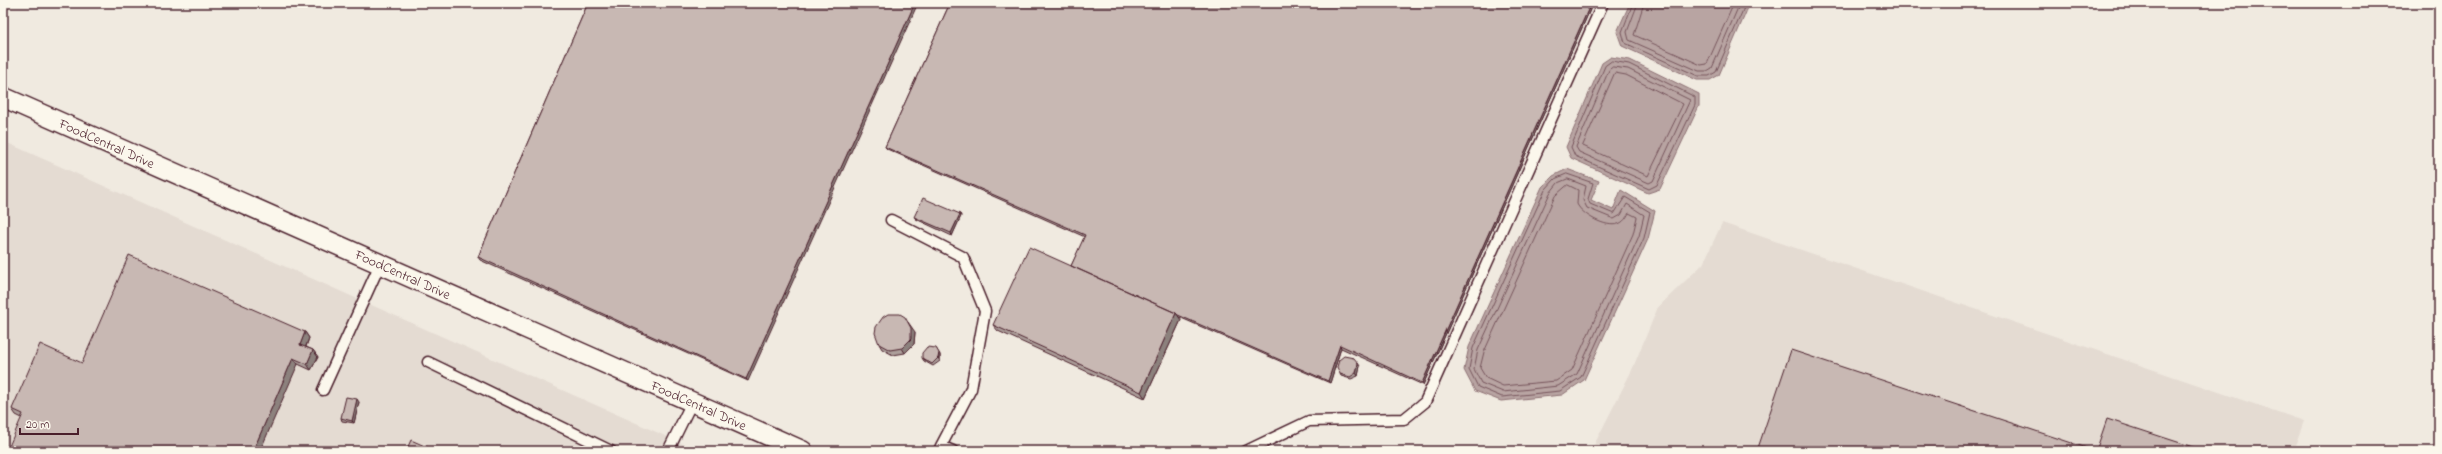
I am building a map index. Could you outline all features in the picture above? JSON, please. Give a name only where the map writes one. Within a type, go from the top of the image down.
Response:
[{"type":"street","name":"FoodCentral Drive","points":[[3,97],[803,451]]},
{"type":"lane","points":[[1246,451],[1308,421],[1404,419],[1425,402],[1603,3]]},
{"type":"lane","points":[[890,220],[963,257],[985,311],[971,389],[940,448],[953,451]]},
{"type":"lane","points":[[323,390],[380,264]]},
{"type":"lane","points":[[428,362],[611,451]]},
{"type":"lane","points":[[668,451],[692,402]]},
{"type":"shaded area","points":[[3,141],[699,451],[3,451]]},
{"type":"shaded area","points":[[1722,223],[2304,421],[2293,451],[1591,451],[1632,370],[1658,307],[1703,264]]},
{"type":"water","points":[[1630,3],[1750,3],[1719,75],[1710,80],[1697,80],[1622,46],[1617,32]]},
{"type":"water","points":[[1611,57],[1630,60],[1699,94],[1699,106],[1660,189],[1648,193],[1571,158],[1566,147],[1602,63]]},
{"type":"water","points":[[1567,169],[1599,181],[1591,200],[1613,210],[1621,190],[1655,211],[1648,239],[1584,380],[1562,395],[1501,401],[1475,391],[1464,370],[1469,347],[1542,187],[1553,176]]},
{"type":"building","points":[[588,3],[915,3],[746,379],[478,257]]},
{"type":"building","points":[[950,3],[1591,3],[1422,383],[1340,345],[1328,381],[1071,266],[1085,235],[885,147]]},
{"type":"building","points":[[923,198],[960,214],[951,233],[914,217]]},
{"type":"building","points":[[1029,247],[1176,313],[1141,392],[993,325]]},
{"type":"building","points":[[129,255],[305,332],[300,345],[313,350],[307,364],[293,358],[253,451],[7,451],[23,414],[12,409],[40,344],[82,363]]},
{"type":"building","points":[[888,314],[900,314],[905,317],[911,328],[911,339],[902,348],[890,350],[879,344],[875,333],[876,327],[883,317]]},
{"type":"building","points":[[927,347],[936,348],[939,353],[938,358],[932,364],[922,358],[922,353]]},
{"type":"building","points":[[1791,350],[2096,451],[1757,451]]},
{"type":"building","points":[[1344,356],[1354,358],[1358,363],[1356,373],[1350,377],[1340,374],[1337,367],[1339,360]]},
{"type":"building","points":[[346,397],[357,399],[352,421],[341,418]]},
{"type":"building","points":[[2107,419],[2199,449],[2199,451],[2096,451]]},
{"type":"building","points":[[411,440],[436,451],[406,451]]}]
